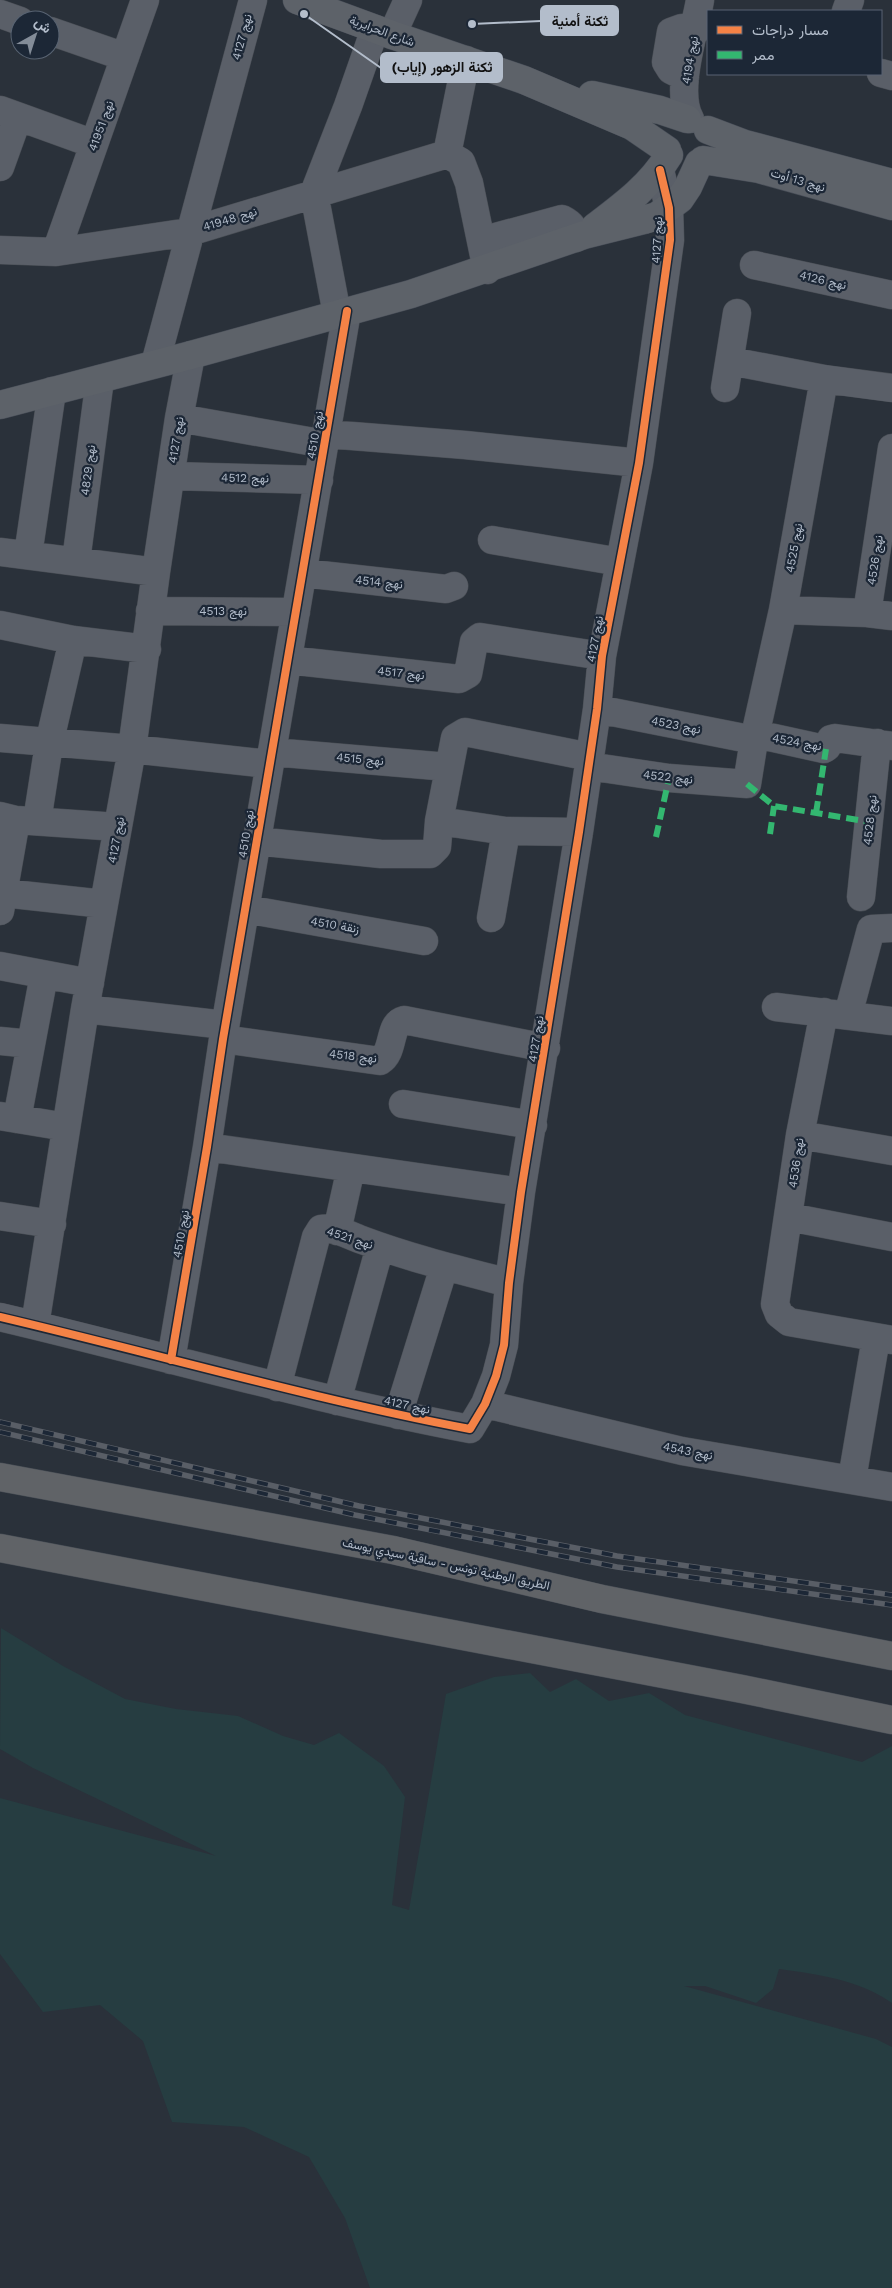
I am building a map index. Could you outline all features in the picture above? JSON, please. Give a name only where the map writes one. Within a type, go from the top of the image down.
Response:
[{"type":"highway","name":"الطريق الوطنية تونس - ساقية سيدي يوسف","points":[[0,1477],[392,1550],[602,1599],[892,1656]]},
{"type":"highway","points":[[0,1548],[732,1687],[892,1720]]},
{"type":"main road","name":"شارع الحرايرية","points":[[297,0],[524,80],[632,126],[666,158]]},
{"type":"main road","name":"شارع الحرايرية","points":[[524,80],[653,108],[695,123]]},
{"type":"main road","points":[[0,407],[52,391],[342,313],[487,270],[580,237],[644,220],[669,208],[688,187],[711,146],[695,123],[677,122],[669,130],[666,140],[666,158],[637,196],[580,237]]},
{"type":"main road","name":"نهج 13 أوت","points":[[695,123],[744,144],[892,183]]},
{"type":"main road","points":[[666,158],[683,165],[701,162]]},
{"type":"main road","name":"نهج 13 أوت","points":[[701,162],[759,169],[892,206]]},
{"type":"street","name":"نهج 41951","points":[[56,252],[145,0]]},
{"type":"street","name":"نهج 4127","points":[[155,364],[253,0]]},
{"type":"street","points":[[342,313],[314,193],[348,106],[384,32],[408,0]]},
{"type":"street","name":"نهج 4194","points":[[695,123],[685,110],[685,77],[700,15]]},
{"type":"street","points":[[60,34],[126,57]]},
{"type":"street","points":[[466,60],[447,154],[461,162],[469,183],[487,270]]},
{"type":"street","points":[[0,167],[9,113],[94,144]]},
{"type":"street","name":"نهج 41948","points":[[3,250],[56,252],[189,232],[447,154]]},
{"type":"street","name":"نهج 4127","points":[[0,1317],[277,1387],[398,1415],[470,1429],[485,1404],[496,1376],[504,1345],[509,1283],[521,1192],[546,1048],[579,832],[597,709],[602,656],[639,462],[668,260],[669,208],[666,158]]},
{"type":"street","points":[[481,241],[562,219],[569,223],[580,237]]},
{"type":"street","name":"نهج 4126","points":[[754,265],[892,296]]},
{"type":"street","name":"نهج 4510","points":[[171,1360],[256,841],[326,439],[342,313]]},
{"type":"street","points":[[725,388],[737,313]]},
{"type":"street","name":"نهج 4127","points":[[35,1325],[88,996],[132,749],[170,476],[191,355]]},
{"type":"street","points":[[730,360],[824,379],[892,388]]},
{"type":"street","name":"نهج 4829","points":[[76,562],[100,379]]},
{"type":"street","name":"نهج 4525","points":[[748,784],[755,737],[783,610],[824,379]]},
{"type":"street","points":[[28,555],[52,391]]},
{"type":"street","points":[[179,418],[326,439],[465,444],[639,462]]},
{"type":"street","name":"نهج 4526","points":[[880,615],[892,448]]},
{"type":"street","name":"نهج 4512","points":[[170,476],[319,480]]},
{"type":"street","points":[[492,540],[620,562]]},
{"type":"street","points":[[0,552],[156,572]]},
{"type":"street","name":"نهج 4514","points":[[303,573],[446,589],[454,586]]},
{"type":"street","points":[[783,610],[880,615]]},
{"type":"street","name":"نهج 4513","points":[[150,611],[296,612]]},
{"type":"street","points":[[0,625],[73,640],[147,649]]},
{"type":"street","name":"نهج 4517","points":[[288,660],[459,679],[468,674],[474,642],[477,638],[483,637],[602,656]]},
{"type":"street","points":[[73,640],[49,744],[17,819],[2,902],[104,904]]},
{"type":"street","name":"نهج 4523","points":[[597,709],[755,737]]},
{"type":"street","name":"نهج 4522","points":[[448,767],[455,738],[464,732],[589,762],[669,778],[748,784]]},
{"type":"street","name":"نهج 4524","points":[[755,737],[824,749],[827,748],[831,739],[835,738],[884,744]]},
{"type":"street","name":"نهج 4515","points":[[0,738],[49,744],[448,767]]},
{"type":"street","name":"نهج 4528","points":[[862,897],[884,744]]},
{"type":"street","points":[[256,841],[381,854],[430,854],[437,846],[448,767]]},
{"type":"street","points":[[17,819],[118,827]]},
{"type":"street","points":[[439,821],[506,831],[579,832]]},
{"type":"street","points":[[491,918],[506,831]]},
{"type":"street","name":"زنقة 4510","points":[[246,909],[424,941]]},
{"type":"street","name":"نهج 4536","points":[[884,1339],[789,1322],[780,1314],[775,1304],[800,1135],[836,1013],[871,929],[892,928]]},
{"type":"street","name":"نهج 4518","points":[[0,966],[44,975],[88,996],[224,1032],[380,1061],[389,1053],[396,1025],[404,1020],[546,1048]]},
{"type":"street","points":[[44,975],[31,1044],[8,1118],[66,1127]]},
{"type":"street","points":[[776,1007],[892,1021]]},
{"type":"street","points":[[0,1041],[31,1044]]},
{"type":"street","points":[[403,1104],[533,1125]]},
{"type":"street","points":[[800,1135],[892,1151]]},
{"type":"street","points":[[207,1147],[521,1192]]},
{"type":"street","points":[[337,1231],[351,1168]]},
{"type":"street","points":[[0,1216],[52,1224]]},
{"type":"street","points":[[789,1217],[892,1237]]},
{"type":"street","name":"نهج 4521","points":[[277,1387],[316,1237],[322,1229],[337,1231],[444,1267],[509,1283]]},
{"type":"street","points":[[337,1401],[380,1247]]},
{"type":"street","points":[[398,1415],[444,1267]]},
{"type":"street","points":[[852,1479],[884,1339]]},
{"type":"street","name":"نهج 4543","points":[[485,1404],[682,1451],[892,1487]]},
{"type":"green space","points":[[1,1628],[63,1666],[125,1699],[176,1709],[238,1716],[283,1736],[314,1745],[339,1733],[384,1766],[405,1797],[392,1905],[409,1910],[446,1694],[494,1677],[530,1673],[550,1692],[576,1679],[609,1701],[649,1693],[685,1715],[862,1762],[892,1746],[892,2003],[880,1995],[852,1983],[808,1973],[779,1969],[773,1989],[756,2003],[705,1986],[684,1986],[876,2039],[892,2047],[892,2288],[370,2288],[345,2218],[309,2157],[244,2127],[172,2122],[143,2041],[100,2005],[43,2012],[0,1954],[0,1798],[216,1856],[33,1768],[0,1749]]},
{"type":"railway","points":[[0,1422],[359,1506],[617,1556],[892,1595]]},
{"type":"railway","points":[[0,1432],[355,1515],[617,1567],[892,1605]]},
{"type":"marked path","points":[[816,813],[826,749]]},
{"type":"marked path","points":[[656,837],[669,778]]},
{"type":"marked path","points":[[747,784],[774,806],[870,822]]},
{"type":"marked path","points":[[770,834],[774,806]]},
{"type":"cycle path","points":[[0,1317],[293,1390],[470,1429],[485,1404],[496,1376],[504,1345],[509,1283],[521,1192],[579,832],[597,709],[602,656],[639,463],[670,240],[669,208],[660,170]]},
{"type":"cycle path","points":[[171,1360],[223,1039],[347,311]]},
{"type":"place","name":"ثكنة الزهور (إياب)","points":[[304,14]]},
{"type":"place","name":"ثكنة أمنية","points":[[472,24]]}]
